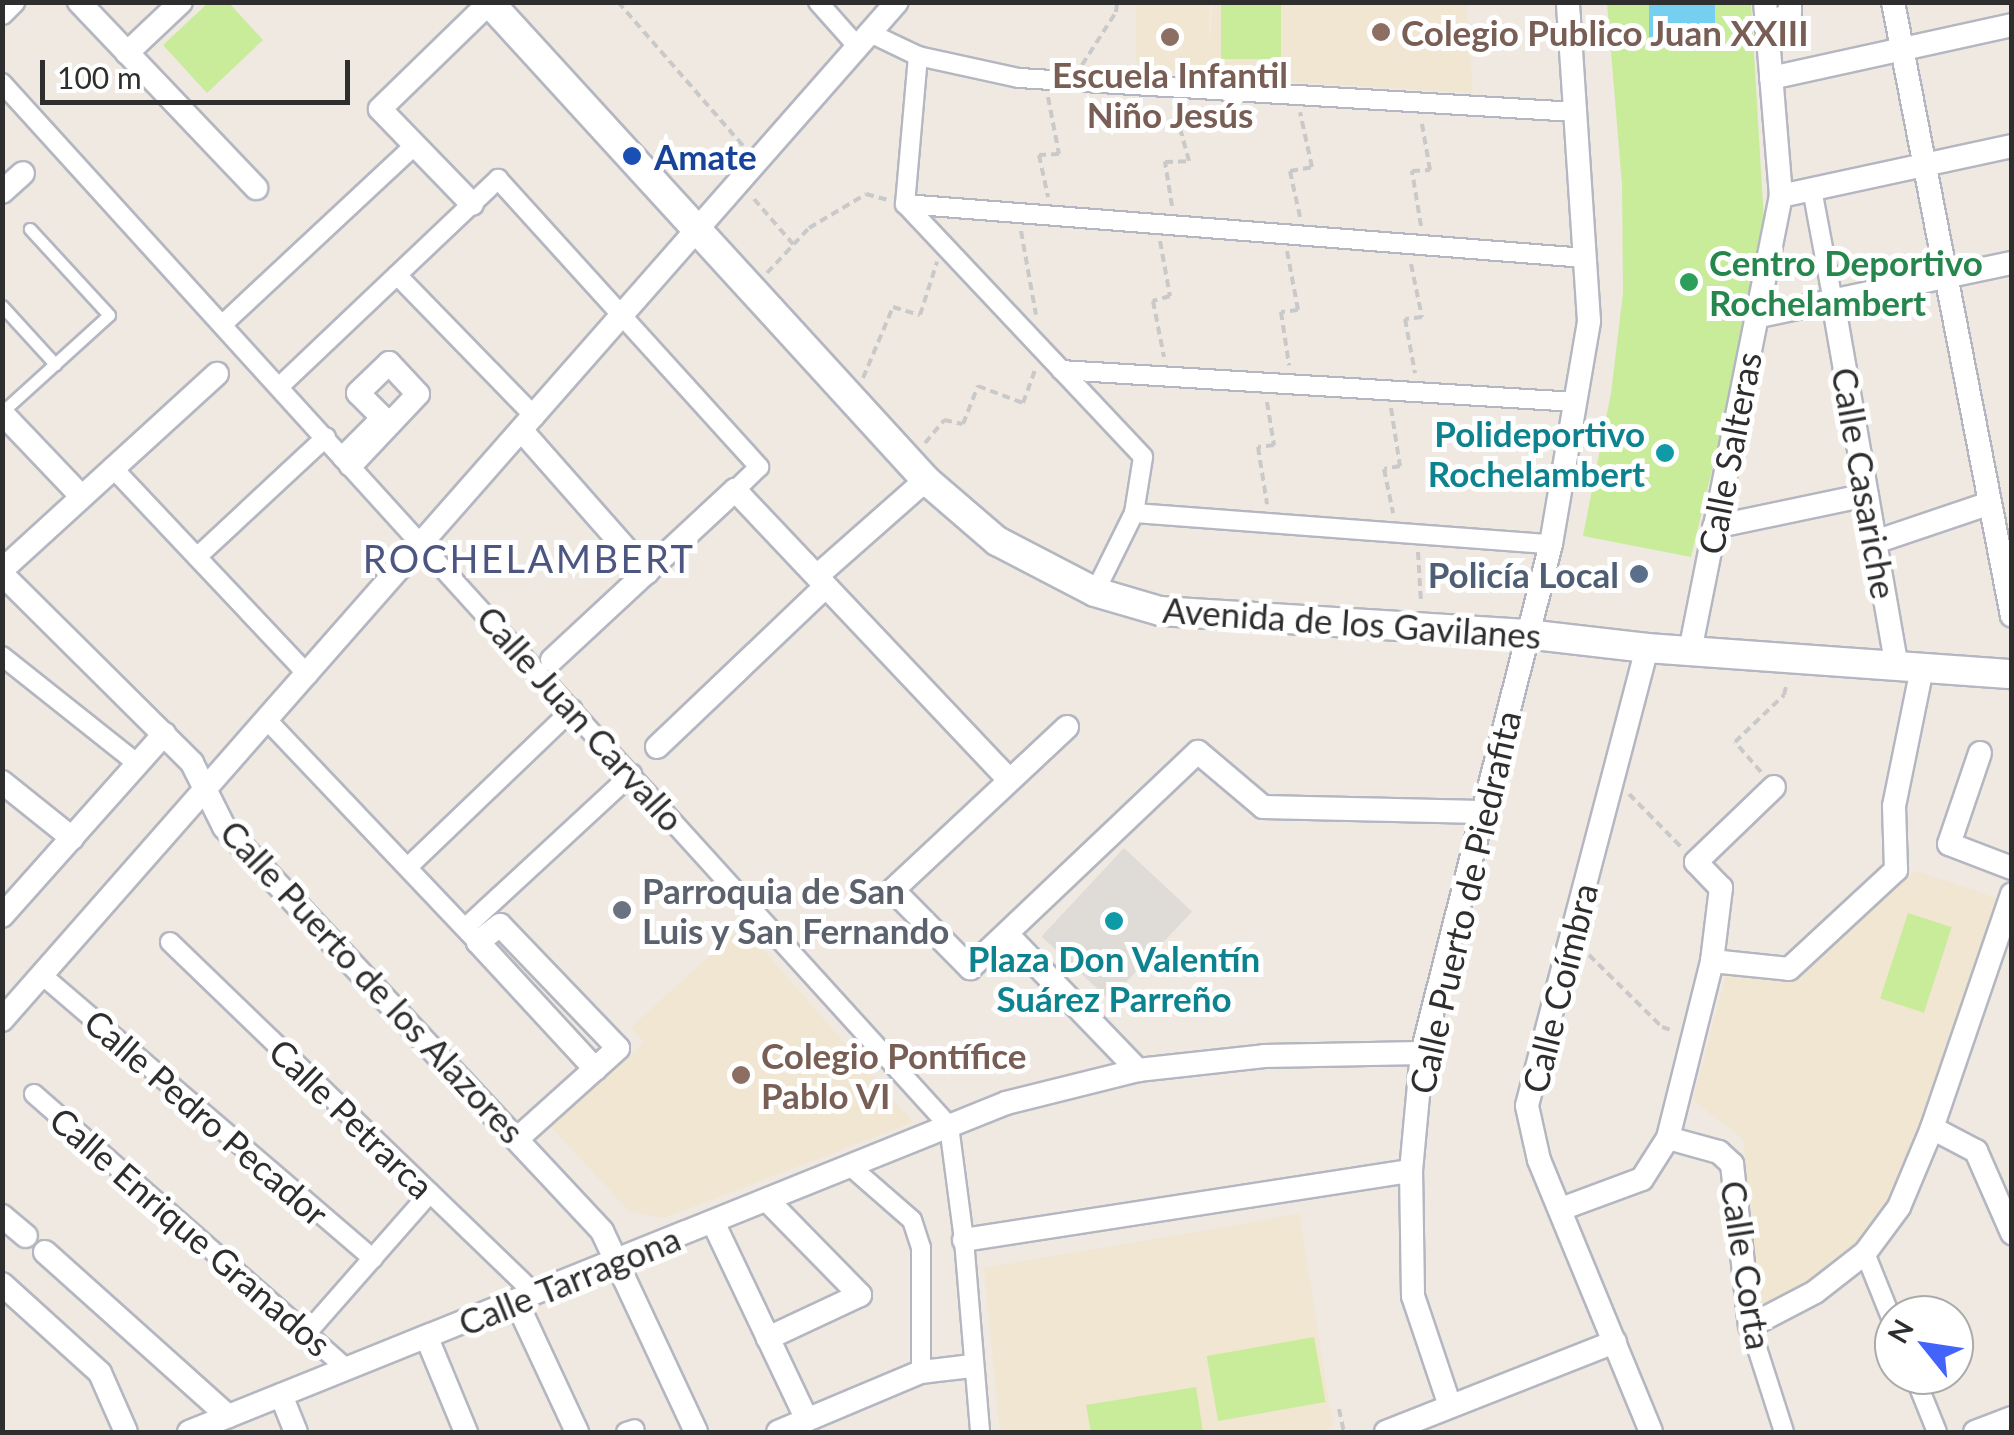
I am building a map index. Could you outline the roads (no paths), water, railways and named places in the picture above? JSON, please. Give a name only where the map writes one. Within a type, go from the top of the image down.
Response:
[{"type":"street","points":[[2,13],[14,2]]},
{"type":"street","points":[[78,2],[256,188]]},
{"type":"street","points":[[127,53],[180,2]]},
{"type":"street","points":[[818,2],[864,40],[918,56],[1044,80],[1575,112]]},
{"type":"street","points":[[2,1020],[897,2]]},
{"type":"street","name":"Calle Puerto de Piedrafita","points":[[1450,1406],[1413,1296],[1411,1171],[1422,1053],[1551,544],[1589,321],[1568,2]]},
{"type":"street","points":[[1766,14],[1790,13],[1790,2]]},
{"type":"street","points":[[1893,2],[2012,616]]},
{"type":"street","points":[[472,204],[380,109],[489,3]]},
{"type":"street","name":"Avenida de los Gavilanes","points":[[489,3],[918,471],[997,541],[1096,592],[1160,611],[1526,634],[1647,648],[2012,674]]},
{"type":"street","name":"Calle Salteras","points":[[1690,651],[1781,196],[1766,14]]},
{"type":"street","points":[[1771,78],[2012,25]]},
{"type":"street","points":[[918,56],[905,204],[1143,457],[1134,513],[1096,592]]},
{"type":"street","name":"Calle Juan Carvallo","points":[[2,83],[949,1126]]},
{"type":"street","points":[[222,324],[415,145]]},
{"type":"street","points":[[1781,196],[2012,146]]},
{"type":"street","points":[[2,192],[23,174]]},
{"type":"street","points":[[280,386],[498,179],[759,467],[552,660]]},
{"type":"street","points":[[1812,189],[1832,301]]},
{"type":"street","points":[[905,204],[1585,258]]},
{"type":"street","points":[[1756,317],[2012,263]]},
{"type":"street","points":[[397,275],[529,424],[647,573]]},
{"type":"street","name":"Calle Casariche","points":[[1832,301],[1875,542],[1909,667]]},
{"type":"street","points":[[1061,370],[1576,402]]},
{"type":"street","points":[[4,578],[81,496],[216,374]]},
{"type":"street","points":[[2,412],[81,496]]},
{"type":"street","points":[[196,557],[326,437]]},
{"type":"street","points":[[112,468],[308,675]]},
{"type":"street","points":[[658,747],[822,581],[918,471]]},
{"type":"street","points":[[735,490],[1008,779]]},
{"type":"street","points":[[1714,527],[1867,495]]},
{"type":"street","points":[[1875,542],[1990,503]]},
{"type":"street","points":[[1134,513],[1551,544]]},
{"type":"street","name":"Calle Puerto de los Alazores","points":[[4,578],[192,762],[224,826],[602,1231],[619,1260],[696,1432]]},
{"type":"street","name":"Calle Coímbra","points":[[1647,648],[1527,1106],[1539,1160],[1651,1432]]},
{"type":"street","points":[[2,656],[138,764]]},
{"type":"street","points":[[1712,962],[1789,969],[1896,870],[1894,806],[1909,667]]},
{"type":"street","points":[[408,867],[573,709]]},
{"type":"street","points":[[268,721],[472,935]]},
{"type":"street","points":[[1067,727],[893,890],[970,968],[1198,752],[1263,807],[1482,812]]},
{"type":"street","points":[[5,909],[164,734]]},
{"type":"street","points":[[1980,754],[1948,844],[2012,868]]},
{"type":"street","points":[[472,935],[632,774]]},
{"type":"street","points":[[2,782],[72,838]]},
{"type":"street","points":[[1561,1210],[1642,1179],[1668,1138],[1712,962],[1721,888],[1696,862],[1774,787]]},
{"type":"street","points":[[1750,1326],[1815,1292],[1865,1253],[1899,1207],[1932,1128],[2012,894]]},
{"type":"street","points":[[472,935],[500,924],[618,1048],[518,1139]]},
{"type":"street","points":[[1006,934],[1138,1070]]},
{"type":"street","name":"Calle Petrarca","points":[[170,942],[430,1193],[525,1298]]},
{"type":"street","name":"Calle Pedro Pecador","points":[[42,976],[372,1259]]},
{"type":"street","name":"Calle Tarragona","points":[[188,1432],[1006,1103],[1138,1070],[1264,1056],[1422,1053]]},
{"type":"street","name":"Calle Enrique Granados","points":[[34,1094],[347,1369]]},
{"type":"street","points":[[949,1126],[964,1240],[980,1432]]},
{"type":"street","points":[[1932,1128],[1976,1152],[2012,1233]]},
{"type":"street","name":"Calle Corta","points":[[1668,1138],[1720,1152],[1732,1164],[1750,1326],[1784,1432]]},
{"type":"street","points":[[850,1166],[912,1220],[921,1248],[920,1372]]},
{"type":"street","points":[[964,1240],[1411,1171]]},
{"type":"street","points":[[306,1334],[430,1193]]},
{"type":"street","points":[[767,1200],[860,1295],[768,1338]]},
{"type":"street","points":[[2,1216],[26,1236]]},
{"type":"street","points":[[713,1222],[807,1420]]},
{"type":"street","points":[[45,1252],[228,1416]]},
{"type":"street","points":[[1865,1253],[1882,1295]]},
{"type":"street","points":[[2,1284],[100,1373],[126,1432]]},
{"type":"street","points":[[525,1298],[577,1432]]},
{"type":"street","points":[[428,1338],[466,1432]]},
{"type":"street","points":[[1386,1432],[1615,1342]]},
{"type":"street","points":[[778,1432],[920,1372],[972,1366]]},
{"type":"street","points":[[281,1395],[296,1432]]},
{"type":"street","points":[[1922,1395],[1937,1432]]},
{"type":"street","points":[[1975,1432],[2012,1418]]},
{"type":"lane","points":[[2,412],[109,315],[30,229]]},
{"type":"lane","points":[[2,306],[55,364]]},
{"type":"water","points":[[1649,3],[1715,3],[1715,39],[1649,39]]},
{"type":"place","name":"Colegio Publico Juan XXIII","points":[[1381,32]]},
{"type":"place","name":"Escuela Infantil Niño Jesús","points":[[1170,37]]},
{"type":"place","name":"Amate","points":[[632,156]]},
{"type":"place","name":"Centro Deportivo Rochelambert","points":[[1689,282]]},
{"type":"place","name":"Polideportivo Rochelambert","points":[[1665,453]]},
{"type":"place","name":"Policía Local","points":[[1639,574]]},
{"type":"place","name":"Parroquia de San Luis y San Fernando","points":[[622,910]]},
{"type":"place","name":"Plaza Don Valentín Suárez Parreño","points":[[1114,921]]},
{"type":"place","name":"Colegio Pontífice Pablo VI","points":[[741,1075]]},
{"type":"district","name":"ROCHELAMBERT","points":[[529,559]]}]
